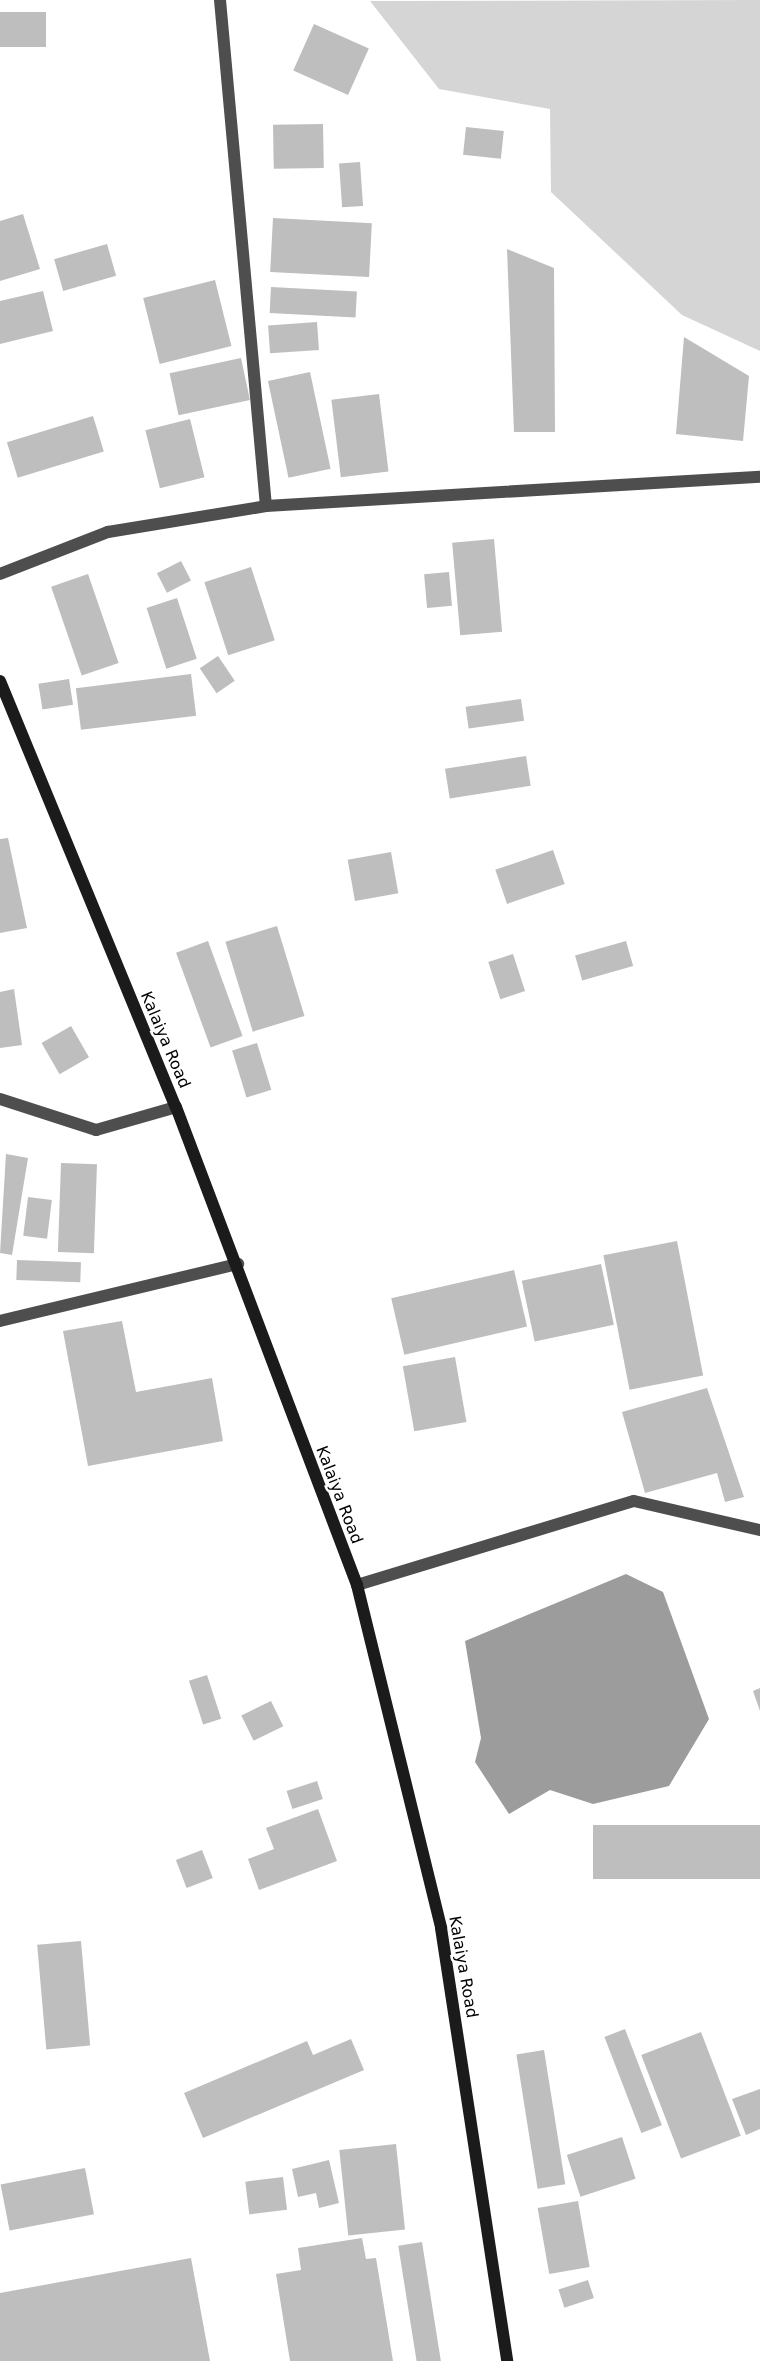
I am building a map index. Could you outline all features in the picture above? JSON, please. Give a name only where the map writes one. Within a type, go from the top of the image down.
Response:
[{"type":"main road","name":"Kalaiya Road","points":[[0,681],[176,1107],[238,1264],[265,1351],[357,1585],[441,1928],[507,2361]]},
{"type":"street","points":[[220,0],[266,506]]},
{"type":"street","points":[[0,574],[108,532],[266,506],[760,477]]},
{"type":"street","points":[[0,1099],[96,1130],[176,1107]]},
{"type":"street","points":[[0,1321],[238,1264]]},
{"type":"street","points":[[357,1585],[633,1501],[760,1530]]},
{"type":"shaded area","points":[[760,0],[760,351],[682,315],[551,192],[550,109],[439,89],[370,1]]},
{"type":"shaded area","points":[[626,1574],[663,1592],[709,1719],[669,1786],[593,1804],[550,1790],[509,1814],[475,1762],[481,1738],[465,1641]]},
{"type":"building","points":[[0,12],[46,12],[46,47],[0,47]]},
{"type":"building","points":[[314,24],[369,48],[348,95],[293,71]]},
{"type":"building","points":[[323,124],[324,168],[274,169],[273,125]]},
{"type":"building","points":[[466,127],[504,131],[501,159],[463,155]]},
{"type":"building","points":[[360,162],[363,206],[342,207],[339,163]]},
{"type":"building","points":[[23,214],[40,269],[0,281],[0,221]]},
{"type":"building","points":[[273,218],[372,223],[369,277],[270,272]]},
{"type":"building","points":[[107,244],[116,276],[63,291],[54,259]]},
{"type":"building","points":[[507,249],[554,268],[555,432],[514,432]]},
{"type":"building","points":[[215,280],[231,346],[160,364],[143,298]]},
{"type":"building","points":[[271,287],[357,292],[356,317],[270,313]]},
{"type":"building","points":[[43,291],[53,331],[0,344],[0,301]]},
{"type":"building","points":[[317,322],[319,350],[270,353],[268,325]]},
{"type":"building","points":[[684,337],[749,376],[743,441],[676,434]]},
{"type":"building","points":[[241,358],[250,400],[179,415],[170,373]]},
{"type":"building","points":[[310,372],[331,469],[289,478],[268,381]]},
{"type":"building","points":[[379,394],[389,471],[341,477],[331,400]]},
{"type":"building","points":[[93,416],[104,451],[18,478],[7,442]]},
{"type":"building","points":[[190,419],[205,477],[160,488],[145,430]]},
{"type":"building","points":[[494,539],[502,632],[460,635],[452,543]]},
{"type":"building","points":[[181,561],[191,581],[167,593],[157,573]]},
{"type":"building","points":[[251,567],[275,640],[228,655],[204,582]]},
{"type":"building","points":[[449,572],[452,606],[427,608],[424,574]]},
{"type":"building","points":[[88,574],[119,663],[82,676],[51,587]]},
{"type":"building","points":[[177,598],[197,659],[166,669],[147,608]]},
{"type":"building","points":[[218,656],[235,681],[217,693],[200,668]]},
{"type":"building","points":[[191,674],[196,716],[81,730],[76,688]]},
{"type":"building","points":[[69,679],[73,705],[42,710],[38,684]]},
{"type":"building","points":[[521,699],[524,721],[469,729],[466,707]]},
{"type":"building","points":[[526,756],[531,786],[450,798],[445,769]]},
{"type":"building","points":[[8,838],[27,928],[0,933],[0,839]]},
{"type":"building","points":[[553,850],[565,884],[507,904],[495,870]]},
{"type":"building","points":[[391,852],[398,893],[355,901],[348,860]]},
{"type":"building","points":[[277,926],[304,1016],[253,1032],[225,942]]},
{"type":"building","points":[[208,941],[243,1036],[211,1048],[176,953]]},
{"type":"building","points":[[626,941],[633,966],[582,981],[575,956]]},
{"type":"building","points":[[513,954],[525,991],[500,999],[488,962]]},
{"type":"building","points":[[14,989],[22,1045],[0,1048],[0,992]]},
{"type":"building","points":[[71,1026],[89,1057],[60,1074],[42,1043]]},
{"type":"building","points":[[257,1043],[271,1090],[246,1097],[232,1051]]},
{"type":"building","points":[[6,1154],[28,1158],[12,1255],[0,1253]]},
{"type":"building","points":[[61,1163],[97,1164],[94,1253],[58,1252]]},
{"type":"building","points":[[28,1197],[52,1200],[47,1239],[23,1236]]},
{"type":"building","points":[[677,1241],[703,1375],[630,1390],[603,1255]]},
{"type":"building","points":[[17,1260],[81,1262],[80,1282],[16,1280]]},
{"type":"building","points":[[601,1264],[614,1325],[535,1341],[522,1281]]},
{"type":"building","points":[[514,1270],[527,1327],[404,1355],[391,1298]]},
{"type":"building","points":[[122,1321],[136,1392],[212,1378],[223,1441],[88,1466],[63,1331]]},
{"type":"building","points":[[455,1357],[466,1422],[414,1431],[403,1366]]},
{"type":"building","points":[[707,1388],[744,1497],[725,1502],[717,1473],[645,1493],[622,1412]]},
{"type":"building","points":[[207,1675],[221,1719],[203,1725],[189,1681]]},
{"type":"building","points":[[760,1688],[760,1711],[753,1691]]},
{"type":"building","points":[[271,1701],[283,1726],[254,1741],[241,1715]]},
{"type":"building","points":[[317,1781],[323,1799],[292,1809],[287,1791]]},
{"type":"building","points":[[318,1809],[337,1861],[259,1890],[248,1859],[274,1849],[266,1828]]},
{"type":"building","points":[[593,1825],[760,1825],[760,1879],[593,1879]]},
{"type":"building","points":[[202,1850],[213,1878],[187,1888],[176,1860]]},
{"type":"building","points":[[81,1941],[90,2046],[46,2049],[37,1945]]},
{"type":"building","points":[[625,2029],[662,2125],[641,2133],[604,2037]]},
{"type":"building","points":[[701,2032],[741,2136],[681,2159],[641,2055]]},
{"type":"building","points":[[351,2039],[364,2070],[203,2138],[184,2093],[307,2041],[313,2055]]},
{"type":"building","points":[[544,2050],[565,2184],[538,2189],[516,2054]]},
{"type":"building","points":[[760,2089],[760,2129],[746,2135],[732,2099]]},
{"type":"building","points":[[622,2137],[636,2179],[580,2197],[567,2155]]},
{"type":"building","points":[[396,2144],[405,2230],[348,2235],[339,2150]]},
{"type":"building","points":[[329,2160],[339,2203],[319,2208],[316,2193],[298,2197],[292,2169]]},
{"type":"building","points":[[85,2168],[94,2214],[10,2231],[1,2184]]},
{"type":"building","points":[[283,2177],[287,2210],[249,2214],[245,2182]]},
{"type":"building","points":[[578,2201],[590,2267],[549,2274],[538,2208]]},
{"type":"building","points":[[362,2238],[366,2259],[376,2258],[393,2361],[290,2361],[276,2274],[301,2270],[298,2248]]},
{"type":"building","points":[[422,2242],[441,2361],[417,2361],[398,2246]]},
{"type":"building","points":[[191,2258],[210,2361],[0,2361],[0,2293]]},
{"type":"building","points":[[588,2280],[594,2298],[564,2308],[559,2290]]}]
